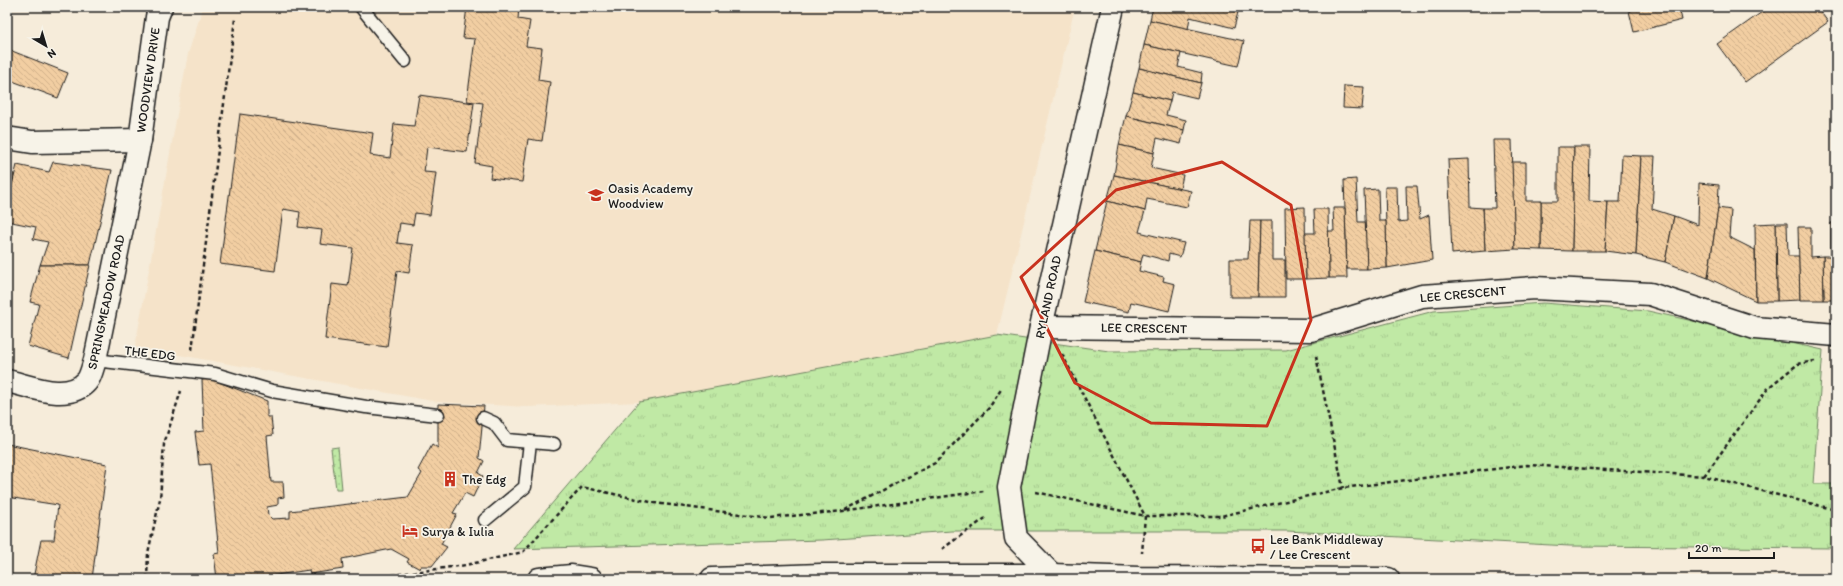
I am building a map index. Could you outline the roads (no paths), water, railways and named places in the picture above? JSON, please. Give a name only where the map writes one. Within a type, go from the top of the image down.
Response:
[{"type":"main road","name":"WOODVIEW DRIVE","points":[[7,138],[32,142],[140,140],[157,17],[161,7]]},
{"type":"main road","name":"RYLAND ROAD","points":[[1052,575],[1016,538],[1009,488],[1041,327],[1113,7]]},
{"type":"main road","name":"SPRINGMEADOW ROAD","points":[[7,381],[61,393],[75,390],[88,380],[95,360],[140,140]]},
{"type":"main road","name":"LEE CRESCENT","points":[[1041,327],[1311,330],[1422,296],[1535,288],[1650,294],[1755,328],[1836,335]]},
{"type":"main road","points":[[712,579],[821,575],[1052,575],[1139,578],[1388,579]]},
{"type":"main road","points":[[539,579],[572,576],[591,579]]},
{"type":"lane","points":[[361,7],[405,61]]},
{"type":"lane","name":"THE EDG","points":[[95,360],[215,374],[272,391],[366,407],[438,415]]},
{"type":"lane","points":[[483,418],[494,423],[507,440],[554,444]]},
{"type":"lane","points":[[485,520],[525,487],[530,442]]},
{"type":"place","name":"Oasis Academy Woodview","points":[[596,195]]},
{"type":"place","name":"The Edg","points":[[450,479]]},
{"type":"place","name":"Surya & Iulia","points":[[410,531]]},
{"type":"place","name":"Lee Bank Middleway / Lee Crescent","points":[[1258,546]]}]
